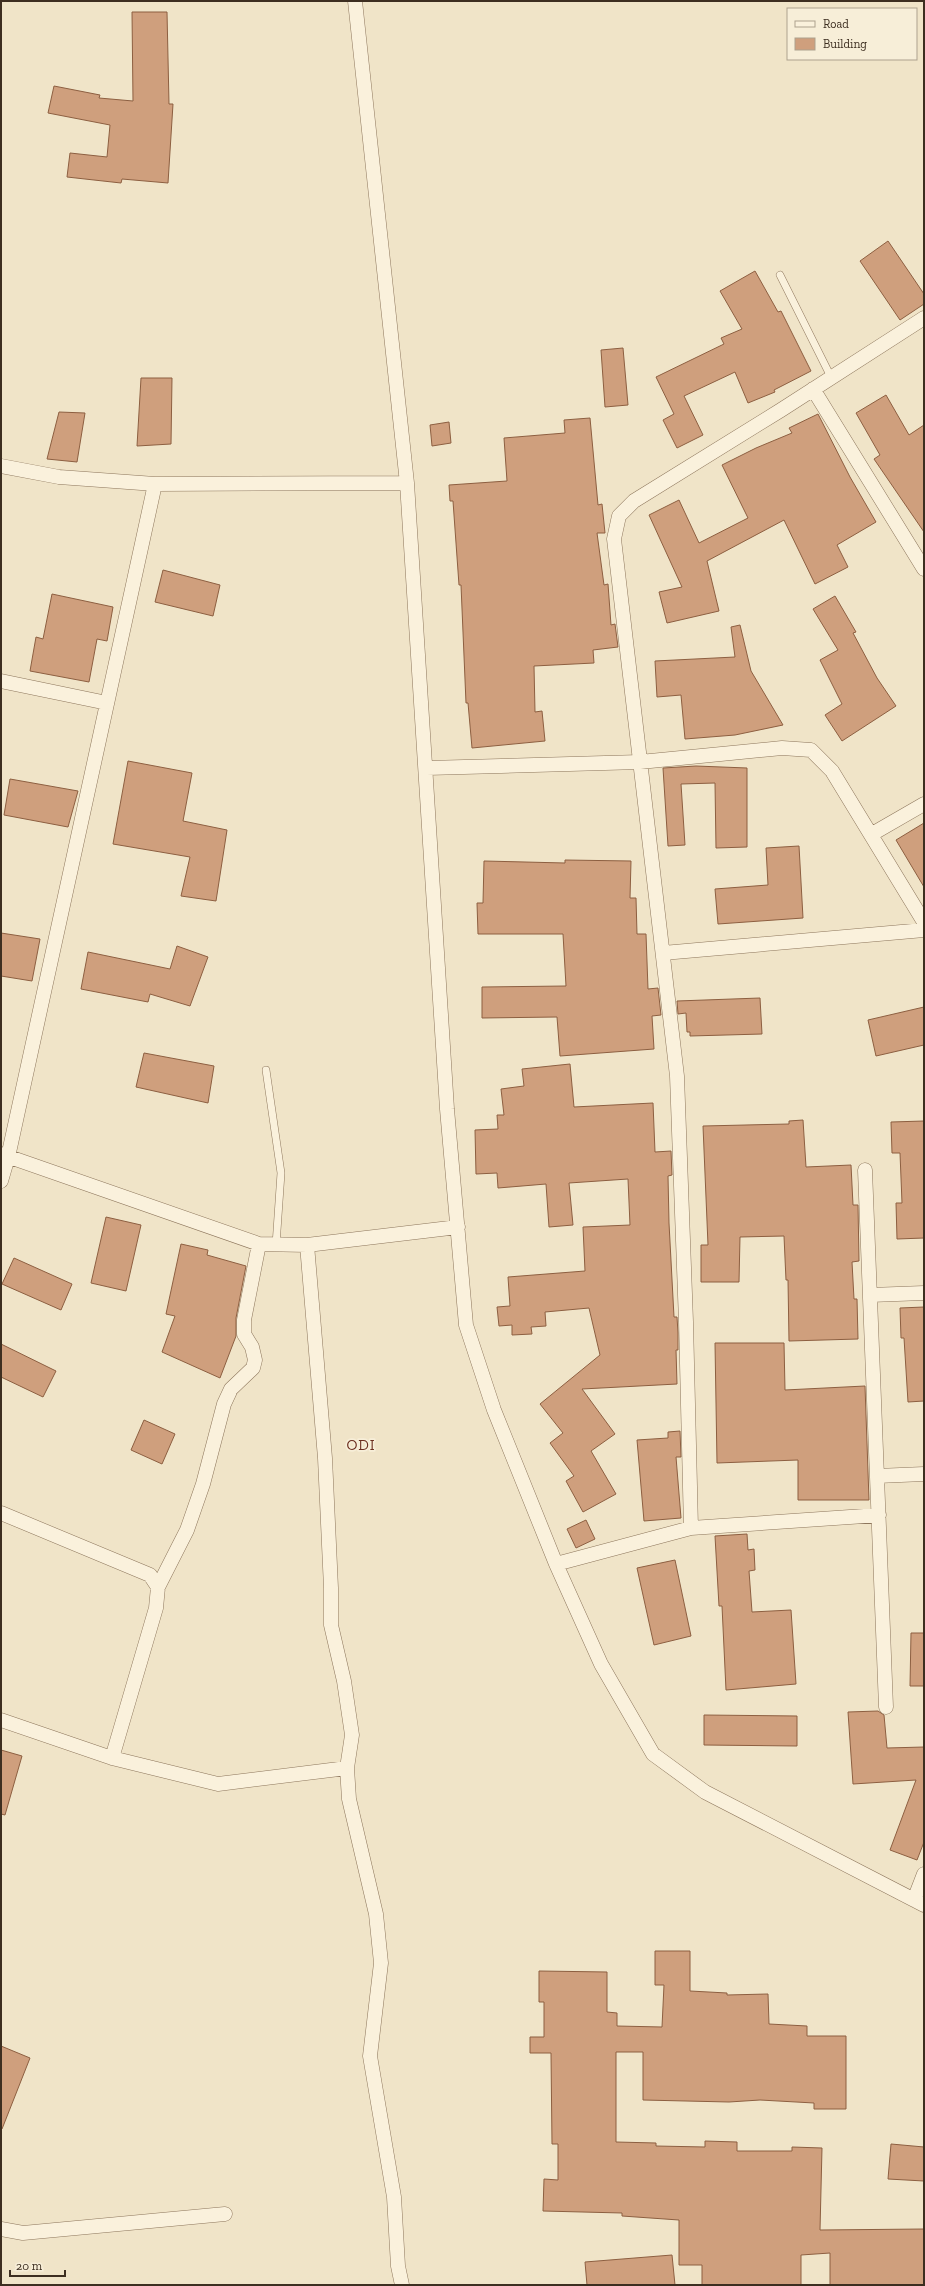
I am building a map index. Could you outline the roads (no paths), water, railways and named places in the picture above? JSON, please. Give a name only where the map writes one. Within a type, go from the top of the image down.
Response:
[{"type":"street","points":[[355,1],[407,483],[427,768],[447,1109],[466,1325],[494,1410],[556,1564],[600,1664],[653,1754],[705,1792],[919,1902],[924,1874]]},
{"type":"street","points":[[691,1528],[686,1322],[677,1076],[614,539],[619,516],[634,501],[832,378],[924,318]]},
{"type":"street","points":[[813,389],[924,569]]},
{"type":"street","points":[[1,466],[59,477],[155,484],[407,483]]},
{"type":"street","points":[[1,1181],[5,1156],[155,484]]},
{"type":"street","points":[[1,681],[107,703]]},
{"type":"street","points":[[427,768],[640,762],[782,748],[811,750],[832,771],[872,834],[924,922]]},
{"type":"street","points":[[872,834],[924,804]]},
{"type":"street","points":[[663,953],[924,930]]},
{"type":"street","points":[[5,1156],[259,1244],[306,1245],[458,1227]]},
{"type":"street","points":[[865,1170],[886,1707]]},
{"type":"street","points":[[112,1758],[156,1608],[158,1587],[186,1530],[203,1484],[224,1404],[231,1389],[252,1368],[255,1360],[252,1347],[244,1334],[244,1320],[259,1244]]},
{"type":"street","points":[[306,1245],[325,1458],[331,1588],[331,1625],[344,1681],[352,1735],[347,1768],[349,1799],[376,1914],[381,1963],[370,2056],[394,2197],[398,2266],[402,2285]]},
{"type":"street","points":[[870,1295],[924,1294]]},
{"type":"street","points":[[877,1476],[924,1474]]},
{"type":"street","points":[[1,1513],[150,1575],[158,1587]]},
{"type":"street","points":[[556,1564],[691,1528],[879,1515]]},
{"type":"street","points":[[1,1720],[112,1758],[218,1784],[347,1768]]},
{"type":"street","points":[[1,2229],[23,2233],[225,2214]]},
{"type":"lane","points":[[780,275],[832,378]]},
{"type":"lane","points":[[266,1070],[281,1173],[276,1245]]},
{"type":"district","name":"ODI","points":[[361,1445]]}]
